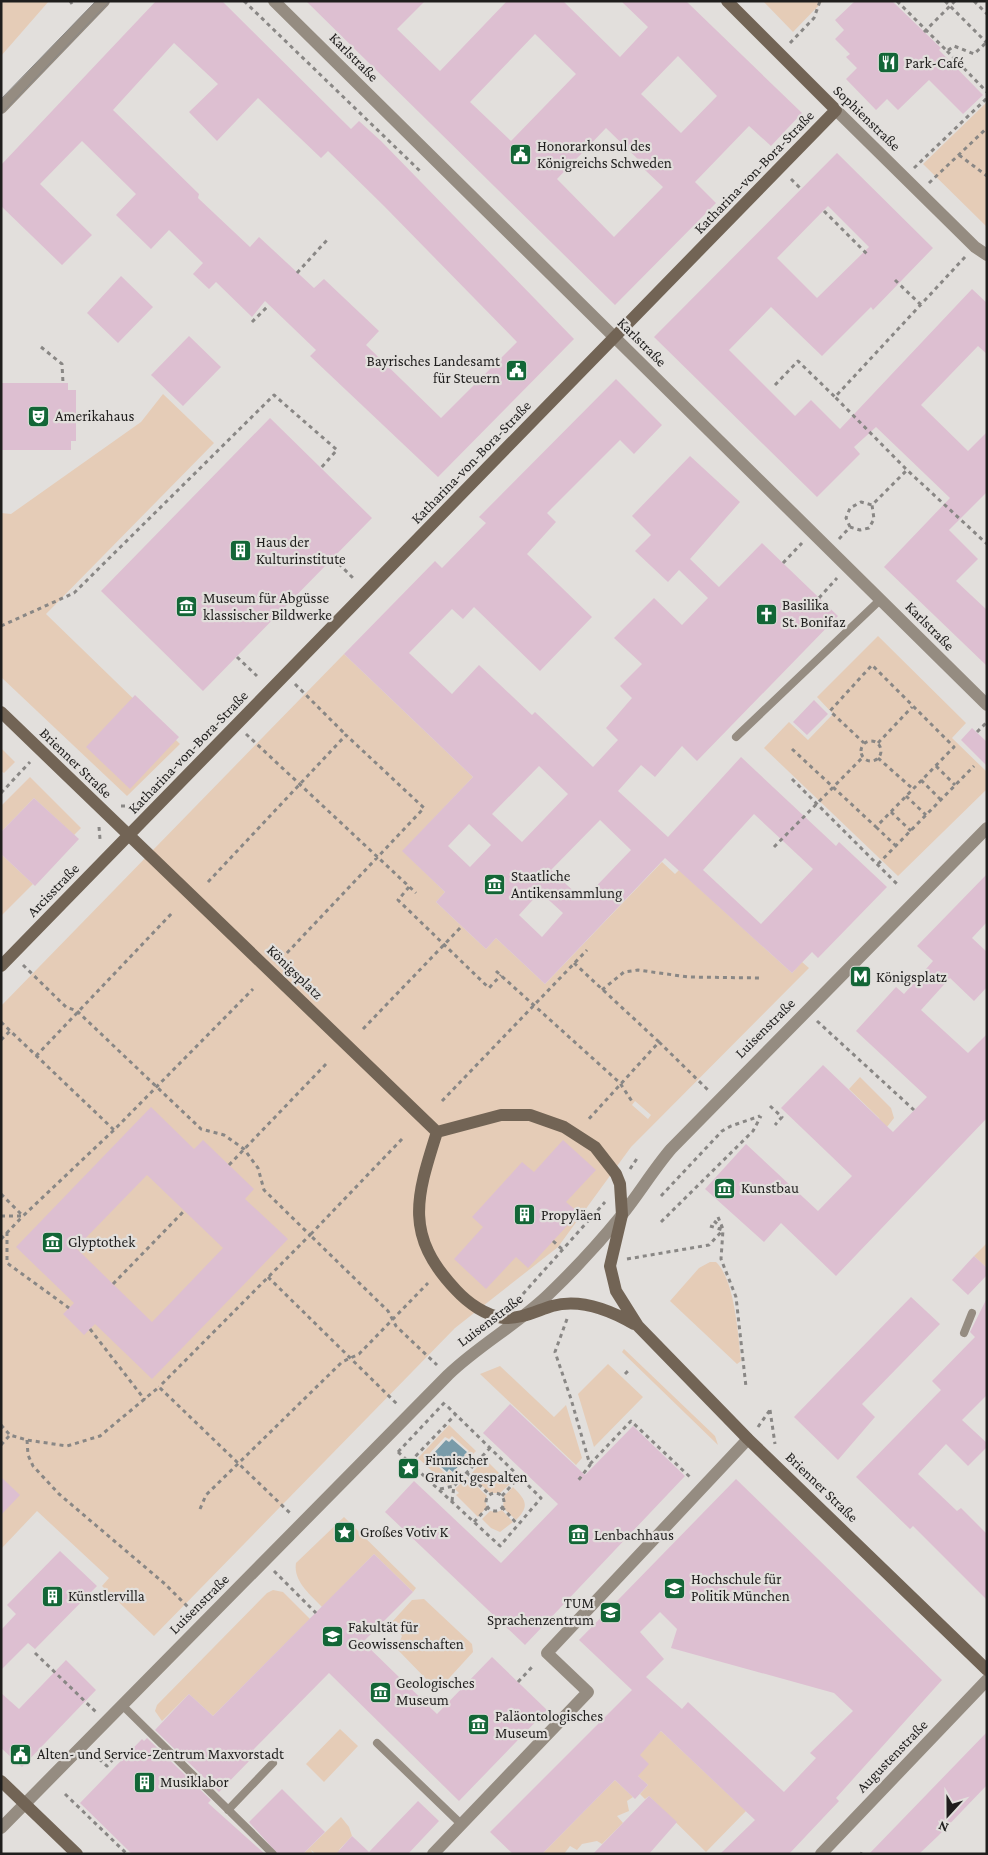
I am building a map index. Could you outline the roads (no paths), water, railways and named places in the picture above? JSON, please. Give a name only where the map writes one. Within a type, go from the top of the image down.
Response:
[{"type":"main road","name":"Sophienstraße","points":[[726,1],[836,110]]},
{"type":"main road","name":"Katharina-von-Bora-Straße","points":[[129,836],[836,110]]},
{"type":"main road","name":"Brienner Straße","points":[[1,712],[129,836]]},
{"type":"main road","name":"Arcisstraße","points":[[1,966],[129,836]]},
{"type":"main road","name":"Königsplatz","points":[[129,836],[438,1132]]},
{"type":"main road","points":[[516,1114],[545,1118],[564,1126],[595,1148],[616,1174],[620,1184],[622,1215],[610,1266],[616,1291],[638,1326],[609,1311],[574,1302],[552,1306],[525,1316],[506,1318],[495,1316],[461,1295],[440,1274],[428,1253],[420,1227],[419,1204],[425,1174],[438,1132],[501,1115],[516,1114]]},
{"type":"main road","name":"Brienner Straße","points":[[638,1326],[748,1439],[987,1670]]},
{"type":"main road","points":[[1,1781],[77,1854]]},
{"type":"street","points":[[1,108],[104,1]]},
{"type":"street","name":"Karlstraße","points":[[274,1],[987,705]]},
{"type":"street","name":"Sophienstraße","points":[[836,110],[975,247],[987,255]]},
{"type":"street","name":"Luisenstraße","points":[[1,1828],[448,1375],[487,1342],[525,1316],[550,1294],[622,1215],[654,1169],[718,1099],[987,828]]},
{"type":"street","points":[[433,1854],[588,1692],[547,1653],[748,1439]]},
{"type":"street","name":"Augustenstraße","points":[[820,1854],[987,1680]]},
{"type":"lane","points":[[736,737],[880,600]]},
{"type":"lane","points":[[964,1334],[972,1313]]},
{"type":"lane","points":[[122,1705],[273,1854]]},
{"type":"lane","points":[[377,1743],[461,1824]]},
{"type":"lane","points":[[228,1810],[273,1763]]},
{"type":"water","points":[[452,1439],[467,1452],[464,1455],[466,1458],[453,1472],[449,1469],[447,1472],[433,1460],[437,1456],[434,1453],[446,1440],[449,1442]]},
{"type":"tram line","points":[[1,99],[96,1]]},
{"type":"tram line","points":[[1,114],[110,1]]},
{"type":"place","name":"Park-Café","points":[[889,63]]},
{"type":"place","name":"Honorarkonsul des Königreichs Schweden","points":[[521,155]]},
{"type":"place","name":"Bayrisches Landesamt für Steuern","points":[[516,370]]},
{"type":"place","name":"Amerikahaus","points":[[39,416]]},
{"type":"place","name":"Haus der Kulturinstitute","points":[[240,551]]},
{"type":"place","name":"Museum für Abgüsse klassischer Bildwerke","points":[[187,607]]},
{"type":"place","name":"Basilika St. Bonifaz","points":[[766,614]]},
{"type":"place","name":"Staatliche Antikensammlung","points":[[495,885]]},
{"type":"place","name":"Königsplatz","points":[[860,977]]},
{"type":"place","name":"Kunstbau","points":[[725,1188]]},
{"type":"place","name":"Propyläen","points":[[525,1215]]},
{"type":"place","name":"Glyptothek","points":[[52,1242]]},
{"type":"place","name":"Finnischer Granit, gespalten","points":[[409,1469]]},
{"type":"place","name":"Großes Votiv K","points":[[344,1532]]},
{"type":"place","name":"Lenbachhaus","points":[[578,1535]]},
{"type":"place","name":"Hochschule für Politik München","points":[[675,1588]]},
{"type":"place","name":"Künstlervilla","points":[[52,1596]]},
{"type":"place","name":"TUM Sprachenzentrum","points":[[610,1612]]},
{"type":"place","name":"Fakultät für Geowissenschaften","points":[[332,1636]]},
{"type":"place","name":"Geologisches Museum","points":[[380,1692]]},
{"type":"place","name":"Paläontologisches Museum","points":[[479,1725]]},
{"type":"place","name":"Alten- und Service-Zentrum Maxvorstadt","points":[[21,1754]]},
{"type":"place","name":"Musiklabor","points":[[144,1782]]}]
